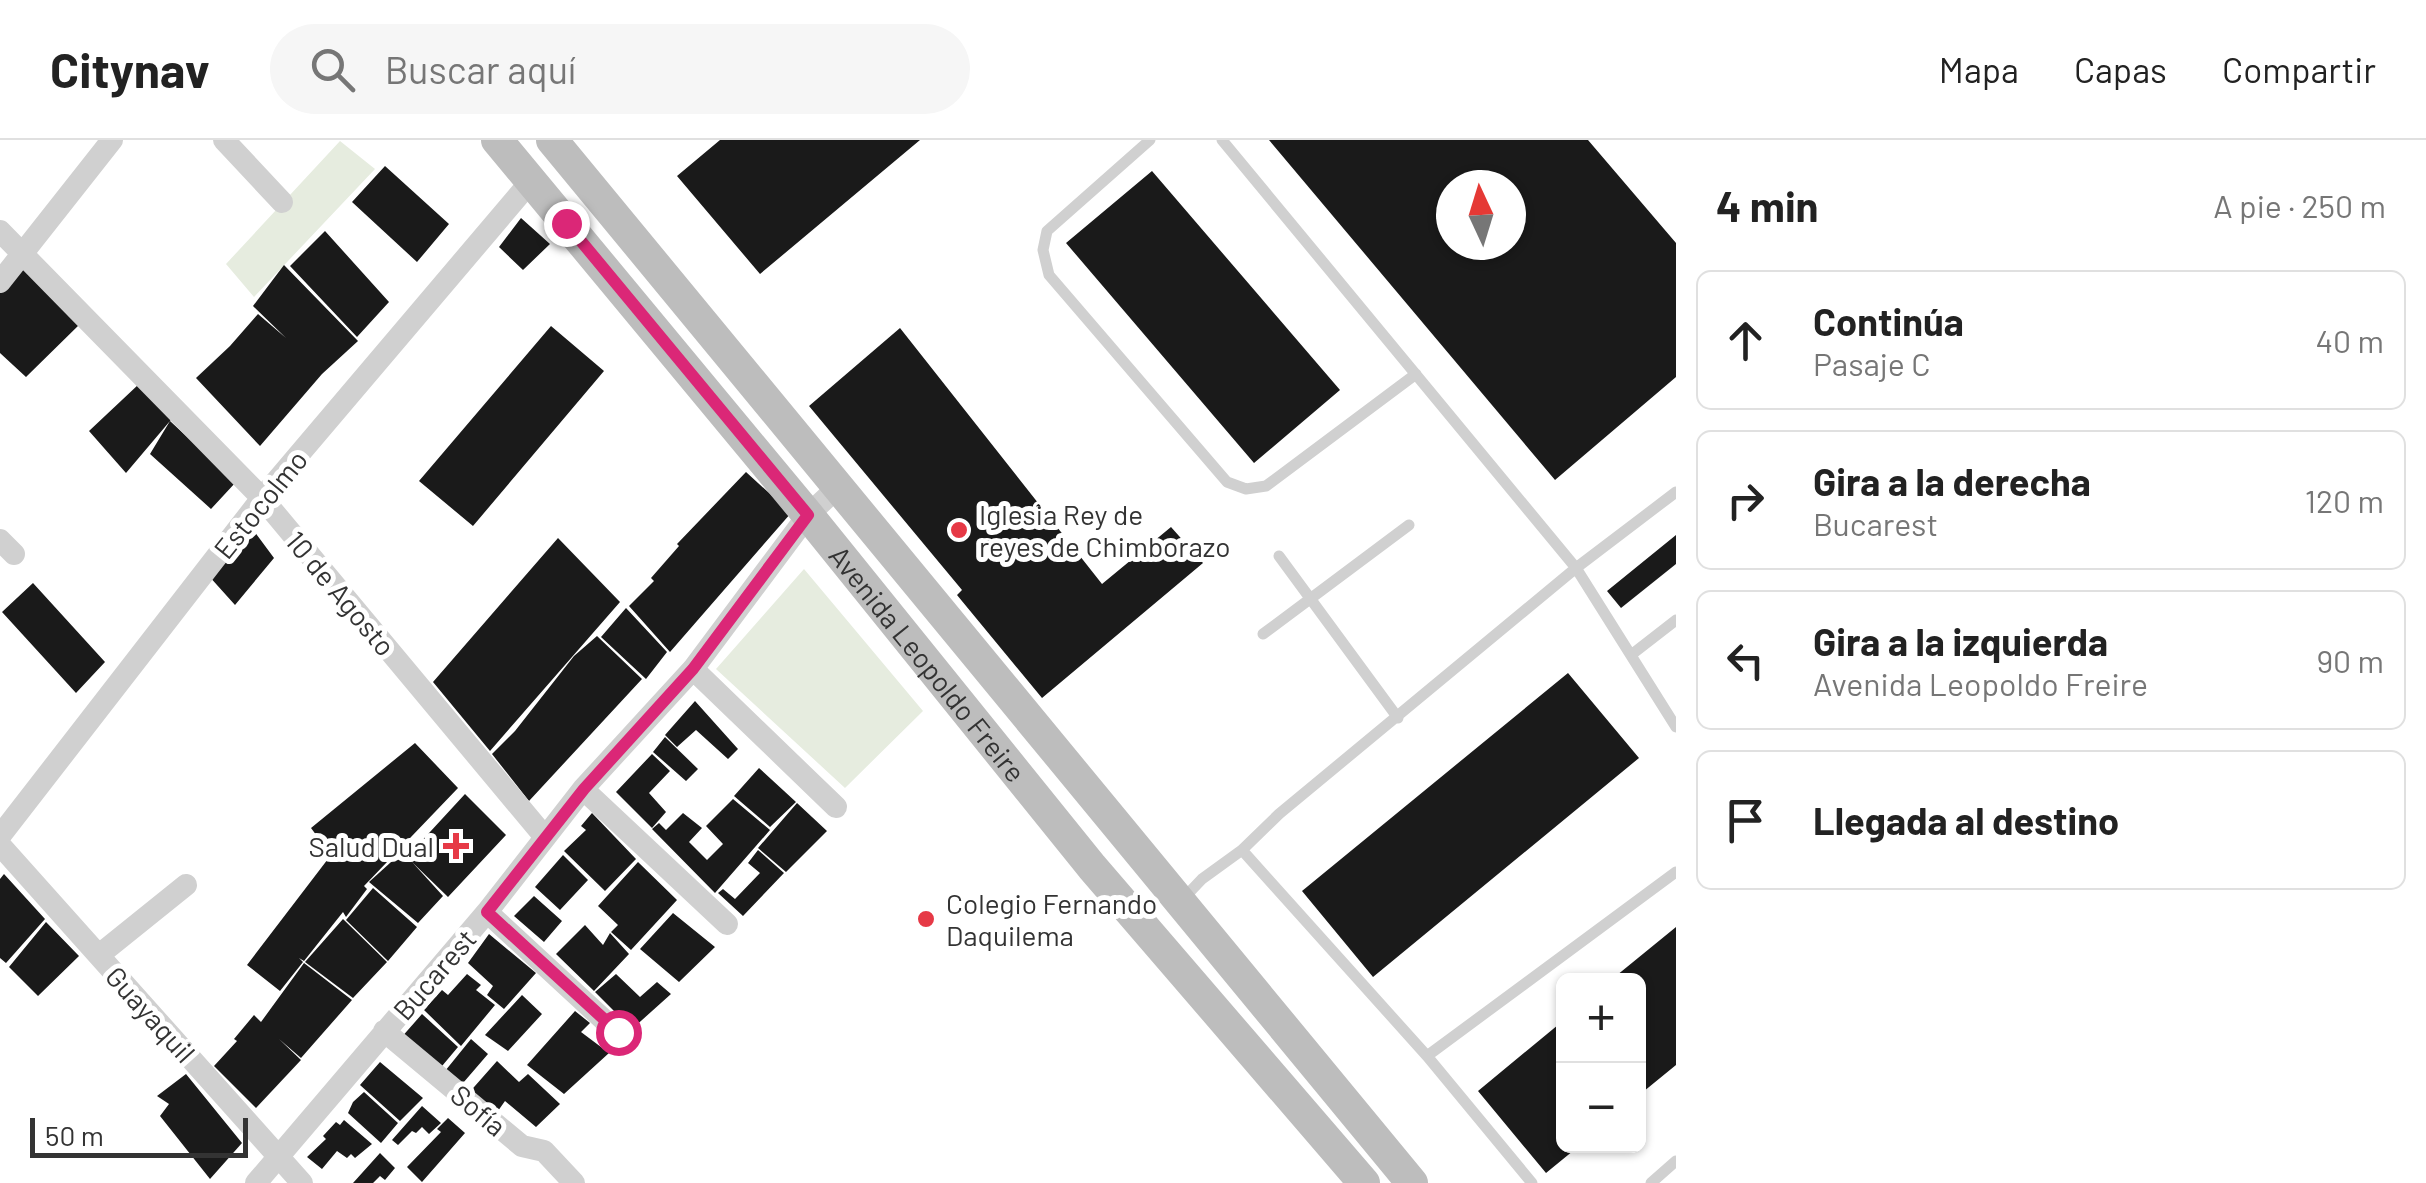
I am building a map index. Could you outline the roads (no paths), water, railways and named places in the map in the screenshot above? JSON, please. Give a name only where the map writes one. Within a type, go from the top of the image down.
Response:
[{"type":"main road","name":"Avenida Leopoldo Freire","points":[[496,140],[808,515],[1092,866],[1364,1183]]},
{"type":"main road","name":"Avenida Leopoldo Freire","points":[[552,140],[1412,1183]]},
{"type":"main road","points":[[1092,866],[1126,838]]},
{"type":"street","points":[[0,282],[112,140]]},
{"type":"street","points":[[224,140],[282,202]]},
{"type":"street","name":"Estocolmo","points":[[0,836],[262,498],[531,181]]},
{"type":"street","name":"10 de Agosto","points":[[0,231],[262,498],[544,836]]},
{"type":"street","name":"Bucarest","points":[[256,1183],[487,912],[544,836],[693,669],[808,515],[838,486]]},
{"type":"street","points":[[693,669],[836,807]]},
{"type":"street","points":[[584,789],[727,924]]},
{"type":"street","name":"Guayaquil","points":[[0,845],[302,1183]]},
{"type":"street","points":[[99,955],[186,885]]},
{"type":"street","points":[[487,912],[618,1032]]},
{"type":"street","name":"Sofía","points":[[384,1031],[522,1146],[544,1151],[574,1183]]},
{"type":"lane","points":[[1150,140],[1047,231],[1044,250],[1049,275],[1226,482],[1246,489],[1266,486],[1416,374]]},
{"type":"lane","points":[[1222,140],[1576,568],[1676,728]]},
{"type":"lane","points":[[1180,902],[1279,814],[1576,568],[1676,492]]},
{"type":"lane","points":[[1263,634],[1409,525]]},
{"type":"lane","points":[[1279,556],[1398,718]]},
{"type":"lane","points":[[1631,655],[1676,620]]},
{"type":"lane","points":[[1242,850],[1427,1056],[1532,1183]]},
{"type":"lane","points":[[1427,1056],[1676,872]]},
{"type":"lane","points":[[1651,1183],[1676,1161]]},
{"type":"place","name":"Iglesia Rey de reyes de Chimborazo","points":[[959,530]]},
{"type":"place","name":"Salud Dual","points":[[456,846]]},
{"type":"place","name":"Colegio Fernando Daquilema","points":[[926,919]]}]
